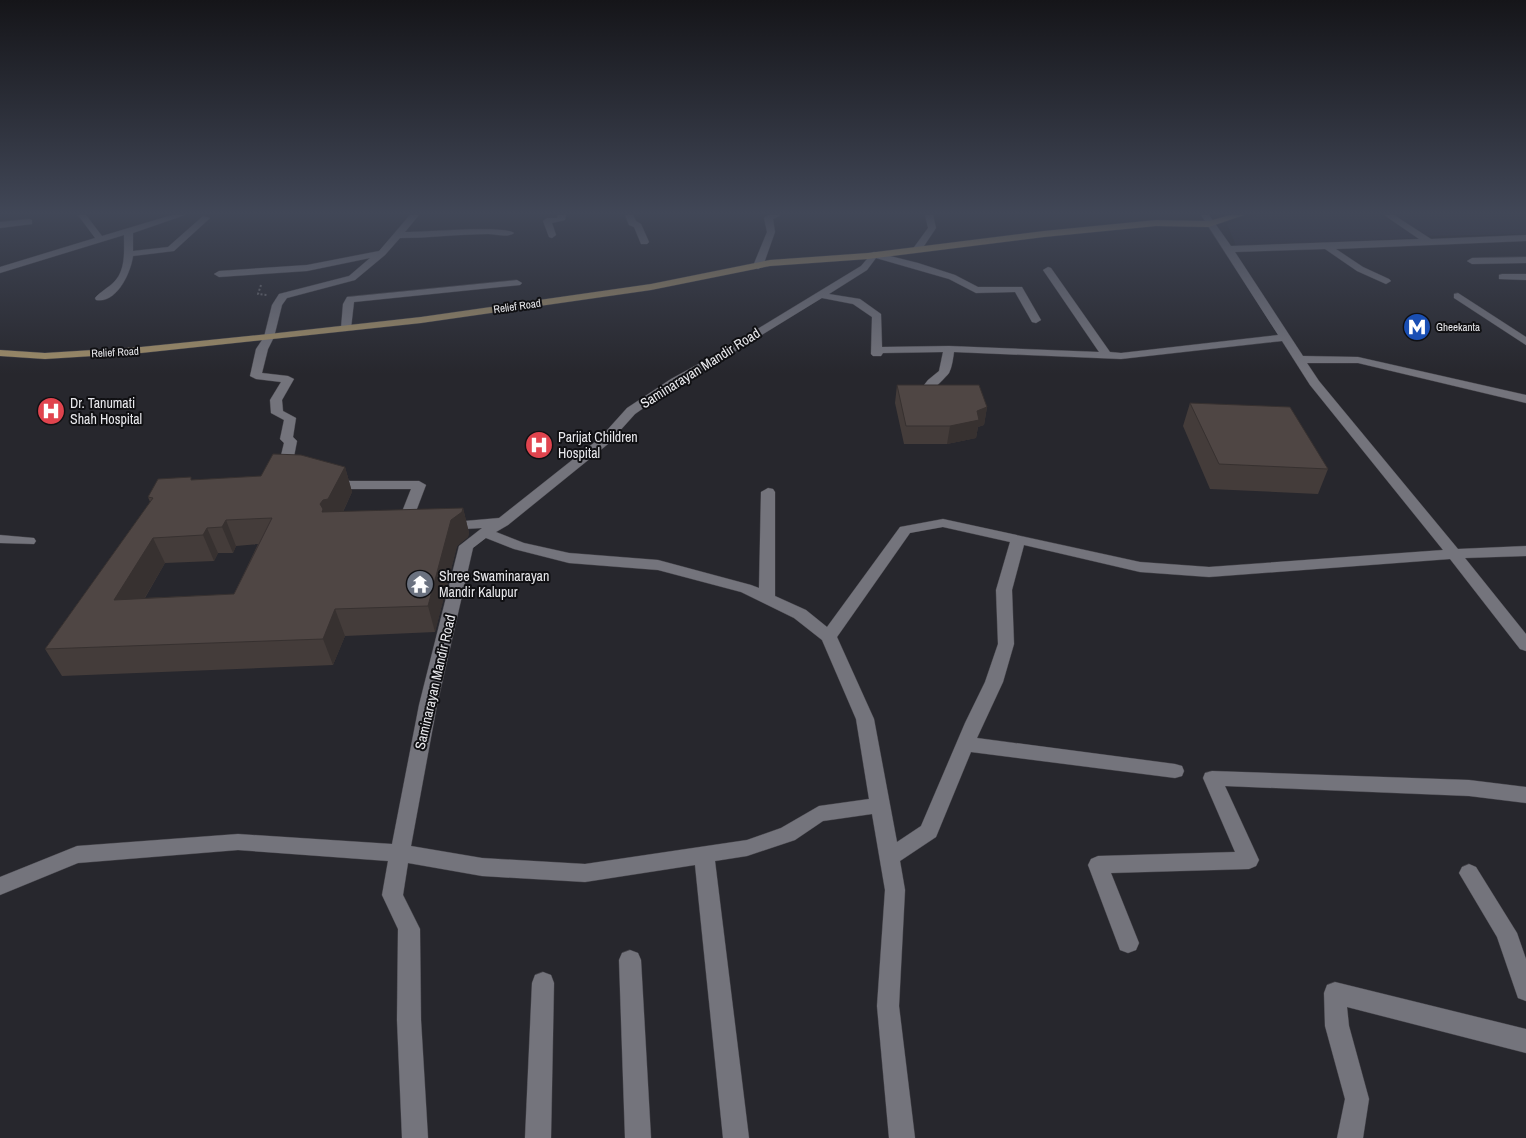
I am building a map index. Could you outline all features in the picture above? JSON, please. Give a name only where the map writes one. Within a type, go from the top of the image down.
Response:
[{"type":"main road","name":"Relief Road","points":[[0,354],[45,356],[131,351],[421,320],[651,287],[747,268]]},
{"type":"street","points":[[100,298],[122,281],[127,268]]},
{"type":"street","points":[[219,274],[305,268]]},
{"type":"street","points":[[297,471],[283,472],[291,442],[286,439],[290,418],[277,413],[276,400],[288,379],[256,376],[262,349],[269,337],[277,305],[283,296],[352,278],[364,268]]},
{"type":"street","name":"Saminarayan Mandir Road","points":[[415,1138],[409,1020],[409,929],[392,895],[428,706],[466,546],[484,532],[503,522],[604,441],[631,411],[675,381],[864,268]]},
{"type":"street","points":[[925,268],[952,277],[976,290],[1018,289],[1036,320]]},
{"type":"street","points":[[1240,268],[1314,383],[1415,508],[1455,554],[1526,644]]},
{"type":"street","points":[[1359,268],[1386,281]]},
{"type":"street","points":[[1048,270],[1107,356]]},
{"type":"street","points":[[1502,277],[1526,276]]},
{"type":"street","points":[[340,281],[351,299]]},
{"type":"street","points":[[351,299],[518,282]]},
{"type":"street","points":[[820,295],[856,301],[877,316],[877,352],[949,349],[1121,356],[1285,337]]},
{"type":"street","points":[[1458,296],[1526,342]]},
{"type":"street","points":[[346,328],[348,304],[351,299]]},
{"type":"street","points":[[923,394],[932,382],[944,372],[949,349]]},
{"type":"street","points":[[1298,358],[1358,360],[1526,398]]},
{"type":"street","points":[[322,476],[348,485],[419,485],[403,527]]},
{"type":"street","points":[[767,598],[768,492]]},
{"type":"street","points":[[437,526],[503,522]]},
{"type":"street","points":[[829,637],[905,530],[943,523],[1140,566],[1210,572],[1455,554],[1526,551]]},
{"type":"street","points":[[384,528],[420,527]]},
{"type":"street","points":[[484,532],[519,546],[569,558],[658,564],[746,588],[800,614],[829,637],[865,719],[895,890],[888,1006],[902,1138]]},
{"type":"street","points":[[0,539],[29,541]]},
{"type":"street","points":[[889,858],[929,831],[994,682],[1006,644],[1004,590],[1018,539]]},
{"type":"street","points":[[966,744],[1175,771]]},
{"type":"street","points":[[1128,943],[1098,865],[1248,860],[1212,778],[1469,788],[1526,795]]},
{"type":"street","points":[[0,886],[78,855],[238,842],[400,853],[482,867],[585,873],[747,848],[788,834],[818,814],[880,805]]},
{"type":"street","points":[[704,855],[736,1138]]},
{"type":"street","points":[[1469,873],[1506,933],[1526,990]]},
{"type":"street","points":[[630,960],[638,1138]]},
{"type":"street","points":[[538,1138],[543,983]]},
{"type":"street","points":[[1350,1138],[1357,1099],[1337,1026],[1335,993],[1526,1041]]},
{"type":"path","points":[[266,270],[258,294],[283,296]]},
{"type":"building","points":[[897,385],[979,385],[987,407],[977,411],[979,420],[950,426],[906,426]]},
{"type":"building","points":[[1190,403],[1290,407],[1328,469],[1219,464]]},
{"type":"building","points":[[273,454],[301,455],[345,467],[328,499],[323,500],[320,504],[323,509],[322,512],[463,508],[462,512],[451,520],[428,606],[335,609],[323,639],[45,649],[153,498],[148,497],[158,479],[191,477],[191,480],[261,476]],"holes":[[[272,518],[234,594],[114,600],[153,538],[203,535],[207,528],[222,527],[226,520]]]},
{"type":"place","name":"Gheekanta","points":[[1417,327]]},
{"type":"place","name":"Dr. Tanumati Shah Hospital","points":[[51,411]]},
{"type":"place","name":"Parijat Children Hospital","points":[[539,445]]},
{"type":"place","name":"Shree Swaminarayan Mandir Kalupur","points":[[420,584]]}]
